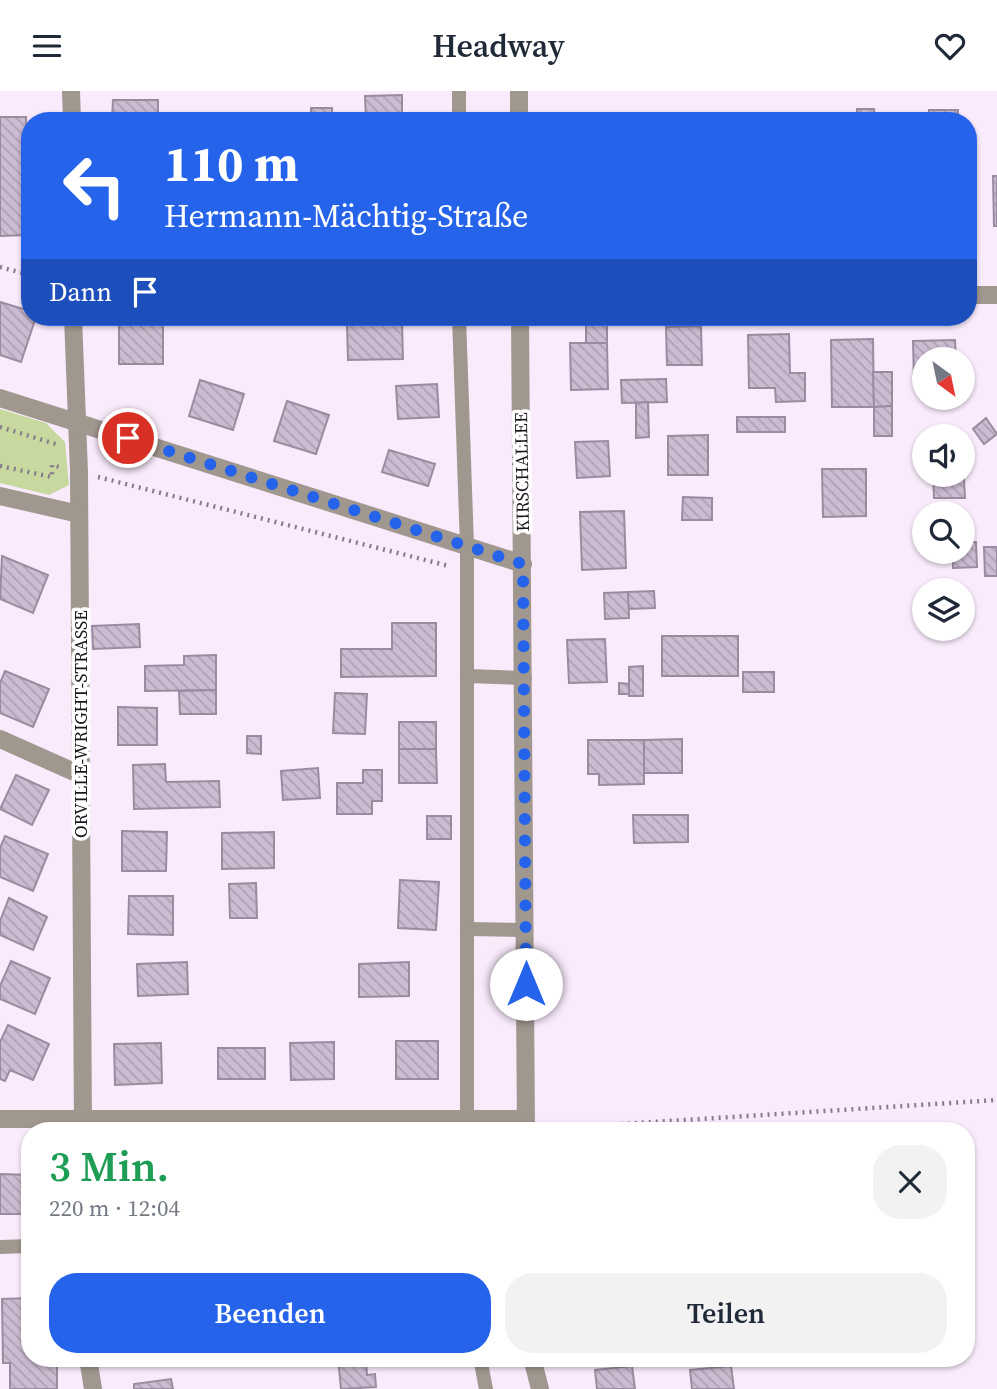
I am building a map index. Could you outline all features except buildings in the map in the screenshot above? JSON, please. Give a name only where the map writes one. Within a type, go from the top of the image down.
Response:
[{"type":"street","points":[[71,91],[72,112]]},
{"type":"street","points":[[519,91],[519,112]]},
{"type":"street","points":[[977,295],[997,295]]},
{"type":"street","name":"ORVILLE-WRIGHT-STRASSE","points":[[73,326],[79,451],[83,1122]]},
{"type":"street","name":"KIRSCHALLEE","points":[[520,326],[525,678],[526,1122]]},
{"type":"street","points":[[0,398],[523,564]]},
{"type":"street","points":[[0,496],[79,514]]},
{"type":"street","points":[[0,739],[81,775]]},
{"type":"street","points":[[0,1119],[42,1122]]},
{"type":"street","points":[[89,1367],[93,1389]]},
{"type":"street","points":[[534,1367],[540,1389]]},
{"type":"lane","points":[[459,91],[459,112]]},
{"type":"lane","points":[[459,326],[467,545],[467,1122]]},
{"type":"lane","points":[[468,676],[525,678]]},
{"type":"lane","points":[[469,929],[526,930]]},
{"type":"lane","points":[[0,1247],[21,1246]]},
{"type":"lane","points":[[482,1367],[486,1389]]},
{"type":"path","points":[[0,267],[21,273]]},
{"type":"path","points":[[0,427],[79,451]]},
{"type":"path","points":[[0,466],[52,477],[52,465],[466,571]]},
{"type":"path","points":[[598,1122],[997,1100]]},
{"type":"green space","points":[[0,409],[46,423],[65,442],[69,485],[49,495],[0,483]]},
{"type":"route","points":[[128,438],[523,564],[526,984]]}]
